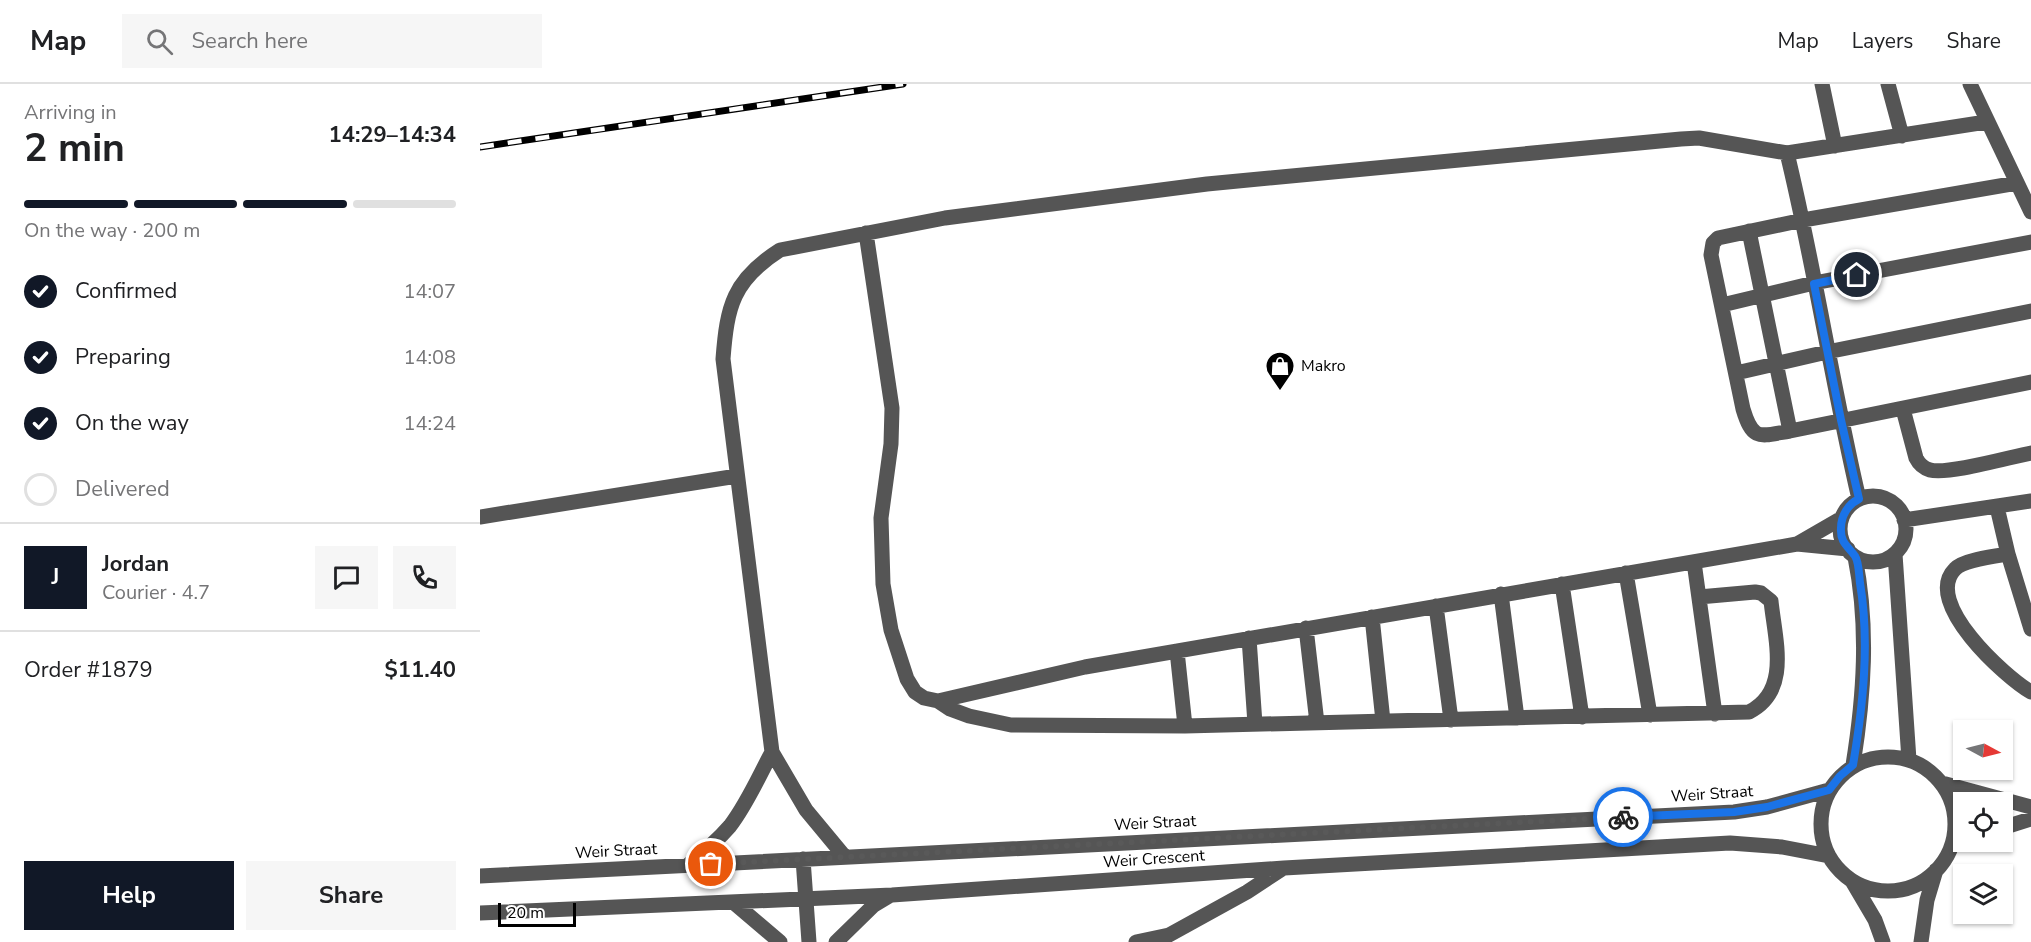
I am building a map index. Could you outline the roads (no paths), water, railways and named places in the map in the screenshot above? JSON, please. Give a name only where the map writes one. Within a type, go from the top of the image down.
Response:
[{"type":"street","points":[[1822,84],[1835,146]]},
{"type":"street","points":[[1888,84],[1902,136]]},
{"type":"street","points":[[1970,84],[1986,122],[2031,212]]},
{"type":"street","points":[[845,857],[806,810],[772,752],[723,359],[725,327],[735,295],[748,274],[780,250],[945,218],[1207,184],[1700,138],[1787,153],[1986,122]]},
{"type":"street","points":[[1787,153],[1803,220],[1827,352],[1859,499]]},
{"type":"street","points":[[2017,183],[1803,220],[1718,238],[1713,243],[1712,259],[1743,409],[1750,430],[1765,435],[1790,431],[2031,382]]},
{"type":"street","points":[[1749,231],[1778,363],[1790,431]]},
{"type":"street","points":[[866,233],[892,408],[891,444],[881,518],[883,584],[891,630],[907,679],[915,692],[924,698],[938,701],[950,709],[969,716],[1011,725],[1185,726],[1715,714],[1749,712],[1758,708],[1774,687],[1777,668],[1771,601],[1761,593],[1755,592],[1699,597]]},
{"type":"street","points":[[1722,305],[1814,284],[2031,242]]},
{"type":"street","points":[[1736,373],[1827,352],[2031,311]]},
{"type":"street","points":[[1903,409],[1916,458],[1929,470],[1970,466],[2031,453]]},
{"type":"street","points":[[480,517],[737,476]]},
{"type":"street","points":[[1866,496],[1887,499],[1896,505],[1904,520],[1905,535],[1902,545],[1895,554],[1886,559],[1876,562],[1865,561],[1852,553],[1842,540],[1840,529],[1842,518],[1847,508],[1866,496]]},
{"type":"street","points":[[1904,520],[2031,501]]},
{"type":"street","points":[[1997,507],[2008,554],[2031,629]]},
{"type":"street","points":[[1797,544],[1842,518]]},
{"type":"street","points":[[938,701],[1085,667],[1797,544],[1852,553]]},
{"type":"street","points":[[1852,553],[1864,619],[1862,715],[1853,765]]},
{"type":"street","points":[[1895,554],[1909,760]]},
{"type":"street","points":[[2008,554],[1960,564],[1951,574],[1948,590],[1958,619],[1976,645],[2008,675],[2031,692]]},
{"type":"street","points":[[1694,562],[1715,714]]},
{"type":"street","points":[[1626,573],[1650,715]]},
{"type":"street","points":[[1562,584],[1582,717]]},
{"type":"street","points":[[1501,594],[1516,718]]},
{"type":"street","points":[[1436,606],[1451,720]]},
{"type":"street","points":[[1372,617],[1383,721]]},
{"type":"street","points":[[1306,628],[1317,723]]},
{"type":"street","points":[[1249,638],[1255,724]]},
{"type":"street","points":[[1177,651],[1185,726]]},
{"type":"street","points":[[688,865],[731,825],[772,752]]},
{"type":"street","points":[[1953,813],[1951,802],[1942,783],[1926,768],[1909,760],[1890,756],[1871,758],[1853,765],[1829,790],[1822,811],[1821,834],[1829,856],[1838,870],[1852,881],[1868,888],[1886,891],[1905,889],[1922,882],[1936,870],[1953,848]]},
{"type":"street","points":[[1942,783],[2031,807]]},
{"type":"street","name":"Weir Straat","points":[[480,876],[1734,812],[1767,807],[1829,790]]},
{"type":"street","points":[[2013,825],[2031,819]]},
{"type":"street","name":"Weir Crescent","points":[[480,913],[892,895],[1284,868],[1730,843],[1763,845],[1829,856]]},
{"type":"street","points":[[803,859],[809,942]]},
{"type":"street","points":[[1136,942],[1169,935],[1247,892],[1284,868]]},
{"type":"street","points":[[1921,942],[1927,900],[1936,870]]},
{"type":"street","points":[[1852,881],[1875,920],[1883,942]]},
{"type":"street","points":[[836,942],[874,905],[892,895]]},
{"type":"street","points":[[733,902],[780,942]]},
{"type":"railway","points":[[480,147],[903,84]]},
{"type":"place","name":"Makro","points":[[1280,392]]}]
